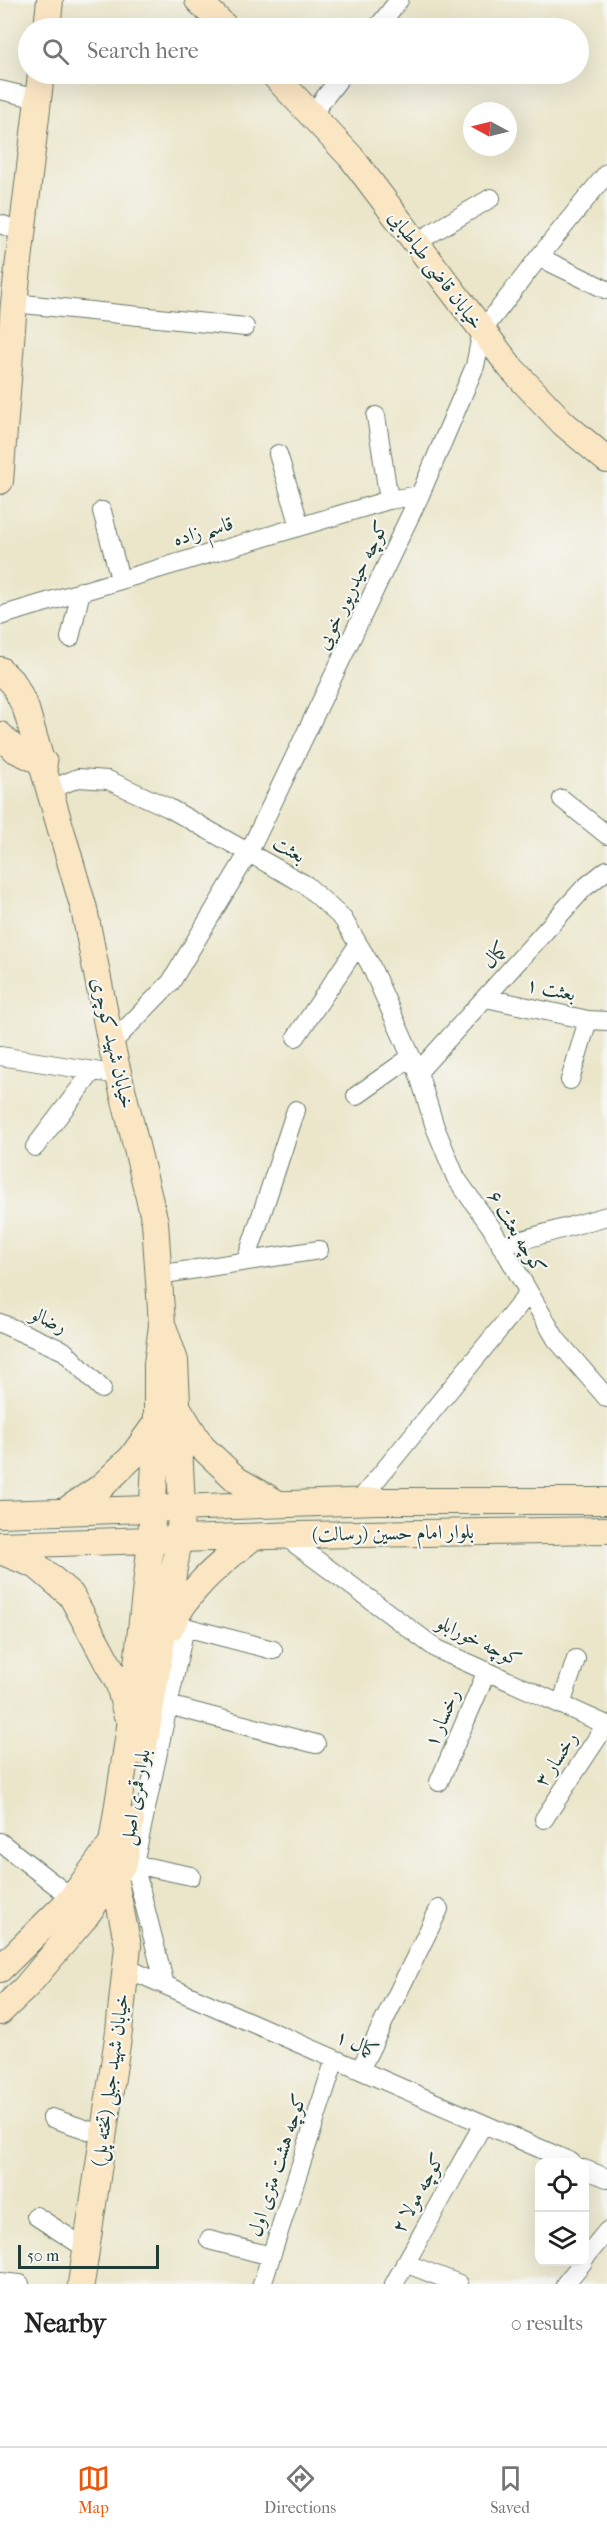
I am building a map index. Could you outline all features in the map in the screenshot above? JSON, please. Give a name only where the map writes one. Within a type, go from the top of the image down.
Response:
[{"type":"main road","points":[[198,0],[216,18]]},
{"type":"main road","points":[[0,481],[14,303],[11,228],[40,84]]},
{"type":"main road","name":"خیابان قاضی طباطبایی","points":[[283,84],[351,157],[511,368],[563,423],[607,460]]},
{"type":"main road","name":"خیابان شهید کوچری","points":[[0,670],[14,684],[26,709],[44,764],[49,790],[84,909],[111,1044],[155,1222],[162,1325],[156,1364],[167,1414],[182,1507],[179,1539]]},
{"type":"main road","points":[[0,735],[14,749],[44,764]]},
{"type":"main road","points":[[65,1510],[101,1487],[132,1457],[167,1414],[237,1480],[278,1503]]},
{"type":"main road","name":"خیابان شهید کوچری","points":[[151,1541],[153,1509],[167,1414]]},
{"type":"main road","name":"بلوار امام حسین (رسالت)","points":[[0,1514],[359,1501],[607,1501]]},
{"type":"main road","name":"بلوار امام حسین (رسالت)","points":[[0,1545],[284,1535],[607,1530]]},
{"type":"main road","points":[[159,1655],[179,1608],[213,1569],[253,1537]]},
{"type":"main road","name":"بلوار قمری اصل","points":[[0,2012],[26,1987],[124,1870],[179,1539]]},
{"type":"main road","name":"بلوار قمری اصل","points":[[1,1964],[72,1898],[112,1843],[130,1727],[151,1541]]},
{"type":"main road","points":[[0,1551],[37,1566],[71,1594],[119,1684],[130,1727]]},
{"type":"main road","name":"خیابان شهید جبلی (تخته پل)","points":[[81,2284],[126,1968],[128,1946],[124,1870]]},
{"type":"street","points":[[385,18],[399,0]]},
{"type":"street","points":[[312,114],[335,84]]},
{"type":"street","points":[[0,90],[38,99]]},
{"type":"street","points":[[482,331],[607,172]]},
{"type":"street","points":[[415,243],[491,198]]},
{"type":"street","points":[[538,257],[607,290]]},
{"type":"street","points":[[14,303],[245,327]]},
{"type":"street","name":"کوچه حیدرپور خویی","points":[[111,1044],[171,982],[249,852],[420,495],[475,366],[482,331]]},
{"type":"street","points":[[376,416],[389,500]]},
{"type":"street","points":[[278,454],[300,526]]},
{"type":"street","name":"قاسم زاده","points":[[0,616],[389,500],[420,495]]},
{"type":"street","points":[[102,511],[120,579]]},
{"type":"street","points":[[70,638],[81,591]]},
{"type":"street","name":"بعثت","points":[[49,790],[78,778],[108,780],[169,808],[306,885],[343,919],[370,964],[415,1064]]},
{"type":"street","points":[[562,799],[607,835]]},
{"type":"street","name":"کمال","points":[[356,1096],[415,1064],[486,998],[584,888],[607,870]]},
{"type":"street","points":[[296,1037],[358,945]]},
{"type":"street","name":"بعثت ۱","points":[[486,998],[588,1020],[607,1021]]},
{"type":"street","points":[[570,1080],[588,1020]]},
{"type":"street","points":[[0,1056],[119,1075]]},
{"type":"street","name":"کوچه بعثت ۶","points":[[415,1064],[435,1127],[456,1178],[501,1246],[556,1339],[607,1398]]},
{"type":"street","points":[[35,1147],[93,1071]]},
{"type":"street","points":[[246,1261],[296,1110]]},
{"type":"street","points":[[501,1246],[607,1216]]},
{"type":"street","points":[[158,1275],[319,1250]]},
{"type":"street","points":[[359,1501],[528,1294]]},
{"type":"street","name":"رضالو","points":[[0,1324],[64,1351],[102,1389]]},
{"type":"street","name":"کوچه خورابلو","points":[[284,1535],[436,1649],[606,1725]]},
{"type":"street","points":[[165,1985],[124,1870],[168,1705],[185,1627],[273,1650]]},
{"type":"street","points":[[561,1705],[576,1659]]},
{"type":"street","name":"رخسار ۱","points":[[439,1782],[487,1671]]},
{"type":"street","points":[[168,1705],[316,1744]]},
{"type":"street","name":"رخسار ۳","points":[[544,1819],[606,1725]]},
{"type":"street","points":[[0,1842],[72,1898]]},
{"type":"street","points":[[124,1870],[191,1876]]},
{"type":"street","points":[[360,2070],[439,1908]]},
{"type":"street","name":"کمال ۱","points":[[126,1968],[560,2158]]},
{"type":"street","name":"کوچه هشت متری اول","points":[[262,2284],[335,2059]]},
{"type":"street","points":[[52,2118],[103,2134]]},
{"type":"street","name":"کوچه مولا ۲","points":[[394,2284],[483,2124]]},
{"type":"street","points":[[589,2171],[607,2178]]},
{"type":"street","points":[[36,2216],[87,2249]]},
{"type":"street","points":[[589,2254],[607,2231]]},
{"type":"street","points":[[209,2240],[271,2256]]},
{"type":"street","points":[[405,2263],[459,2284]]},
{"type":"street","points":[[565,2284],[579,2266]]},
{"type":"street","points":[[0,2282],[20,2284]]}]
